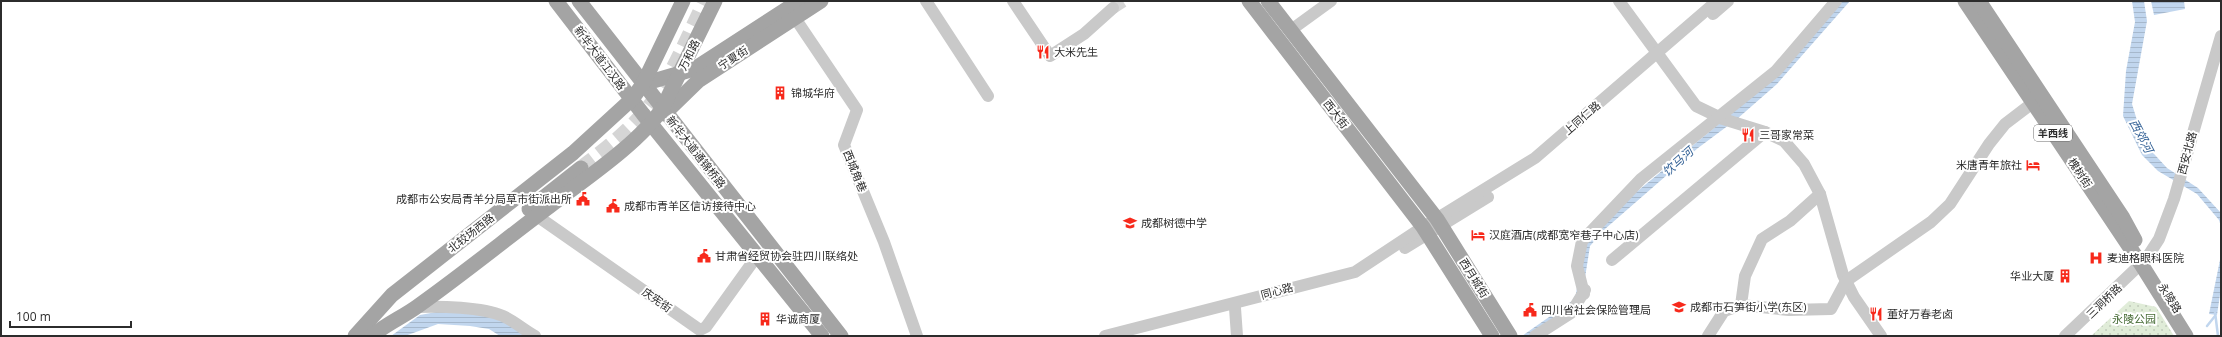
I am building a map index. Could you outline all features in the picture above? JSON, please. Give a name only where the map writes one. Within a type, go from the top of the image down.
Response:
[{"type":"main road","name":"新华大道江汉路","points":[[556,1],[647,119]]},
{"type":"main road","name":"新华大道江汉路","points":[[579,1],[661,108]]},
{"type":"main road","points":[[643,84],[683,1]]},
{"type":"main road","name":"万和路","points":[[661,108],[679,75],[715,1]]},
{"type":"main road","name":"宁夏街","points":[[643,84],[694,70],[799,1]]},
{"type":"main road","name":"宁夏街","points":[[647,119],[698,81],[821,1]]},
{"type":"main road","name":"西大街","points":[[1248,1],[1426,231]]},
{"type":"main road","name":"西大街","points":[[1268,1],[1439,223]]},
{"type":"main road","name":"槐树街","points":[[1965,1],[2037,99]]},
{"type":"main road","name":"槐树街","points":[[1979,1],[2037,99],[2144,262]]},
{"type":"main road","name":"北较场西路","points":[[355,336],[374,329],[417,307],[537,216],[643,84]]},
{"type":"main road","name":"新华大道通锦桥路","points":[[661,108],[841,336]]},
{"type":"main road","name":"北较场西路","points":[[374,329],[392,294],[647,119]]},
{"type":"main road","name":"新华大道通锦桥路","points":[[647,119],[822,336]]},
{"type":"main road","name":"西月城街","points":[[1439,223],[1510,336]]},
{"type":"main road","name":"西月城街","points":[[1426,231],[1492,336]]},
{"type":"main road","name":"永陵路","points":[[2144,262],[2186,336]]},
{"type":"main road","name":"永陵路","points":[[2144,262],[2195,336]]},
{"type":"street","points":[[926,1],[988,96]]},
{"type":"street","points":[[1014,1],[1050,56],[1084,34],[1113,8]]},
{"type":"street","points":[[1291,30],[1331,1]]},
{"type":"street","points":[[1619,1],[1696,106],[1721,118],[1765,132],[1784,141],[1804,164],[1820,194],[1830,233],[1846,281],[1854,297],[1881,336]]},
{"type":"street","name":"上同仁路","points":[[1439,223],[1536,158],[1660,56],[1717,1]]},
{"type":"street","points":[[1660,56],[1728,1]]},
{"type":"street","points":[[1535,336],[1571,313],[1584,291],[1576,266],[1582,241],[1641,179],[1721,118],[1776,71],[1836,1]]},
{"type":"street","name":"西城角巷","points":[[795,18],[857,110],[844,145],[884,242],[916,336]]},
{"type":"street","name":"西安北路","points":[[2144,262],[2159,239],[2174,199],[2220,44]]},
{"type":"street","points":[[1708,336],[1724,310],[1741,305],[1788,310],[1832,309],[1846,281],[1931,222],[1950,204],[1984,152],[2005,124],[2037,99]]},
{"type":"street","points":[[1612,260],[1765,132]]},
{"type":"street","points":[[1741,305],[1746,276],[1762,239],[1790,221],[1820,194]]},
{"type":"street","name":"庆宪街","points":[[537,216],[700,330],[706,327],[757,256]]},
{"type":"street","name":"同心路","points":[[1105,336],[1355,272],[1439,223]]},
{"type":"street","points":[[1125,336],[1353,278],[1426,231]]},
{"type":"street","name":"三洞桥路","points":[[2065,336],[2144,262]]},
{"type":"street","points":[[417,307],[437,306],[467,309],[502,316],[535,336]]},
{"type":"street","points":[[1235,308],[1237,336]]},
{"type":"green space","name":"永陵公园","points":[[2129,301],[2156,307],[2174,336],[2091,336]]},
{"type":"water","name":"饮马河","points":[[1841,1],[1850,1],[1777,84],[1737,119],[1698,148],[1605,229],[1590,246],[1584,284],[1572,310],[1532,336],[1522,336],[1572,301],[1576,294],[1584,240],[1611,213],[1743,104]]},
{"type":"water","name":"西郊河","points":[[2132,1],[2144,1],[2147,21],[2132,104],[2144,143],[2167,168],[2198,188],[2221,213],[2221,226],[2219,220],[2197,194],[2158,171],[2142,155],[2123,116],[2126,71],[2135,22]]},
{"type":"water","points":[[2151,1],[2184,1],[2185,9],[2154,15]]},
{"type":"water","points":[[2221,255],[2221,288],[2217,315],[2209,314]]},
{"type":"water","points":[[447,310],[504,319],[530,336],[500,336],[489,329],[438,324],[405,336],[391,336],[420,315]]},
{"type":"waterway","points":[[2215,312],[2218,336]]},
{"type":"waterway","points":[[2207,326],[2215,316]]},
{"type":"tunnel","points":[[581,168],[627,130],[651,104],[674,67],[705,1]]},
{"type":"tunnel","points":[[1113,8],[1124,1]]},
{"type":"place","name":"大米先生","points":[[1043,52]]},
{"type":"place","name":"锦城华府","points":[[780,93]]},
{"type":"place","name":"三哥家常菜","points":[[1748,135]]},
{"type":"place","name":"米唐青年旅社","points":[[2033,165]]},
{"type":"place","name":"成都市公安局青羊分局草市街派出所","points":[[583,199]]},
{"type":"place","name":"成都市青羊区信访接待中心","points":[[613,206]]},
{"type":"place","name":"成都树德中学","points":[[1130,223]]},
{"type":"place","name":"汉庭酒店(成都宽窄巷子中心店)","points":[[1478,235]]},
{"type":"place","name":"甘肃省经贸协会驻四川联络处","points":[[704,256]]},
{"type":"place","name":"麦迪格眼科医院","points":[[2096,258]]},
{"type":"place","name":"华业大厦","points":[[2065,276]]},
{"type":"place","name":"成都市石笋街小学(东区)","points":[[1679,307]]},
{"type":"place","name":"四川省社会保险管理局","points":[[1530,310]]},
{"type":"place","name":"董好万春老卤","points":[[1876,314]]},
{"type":"place","name":"华诚商厦","points":[[765,319]]}]
